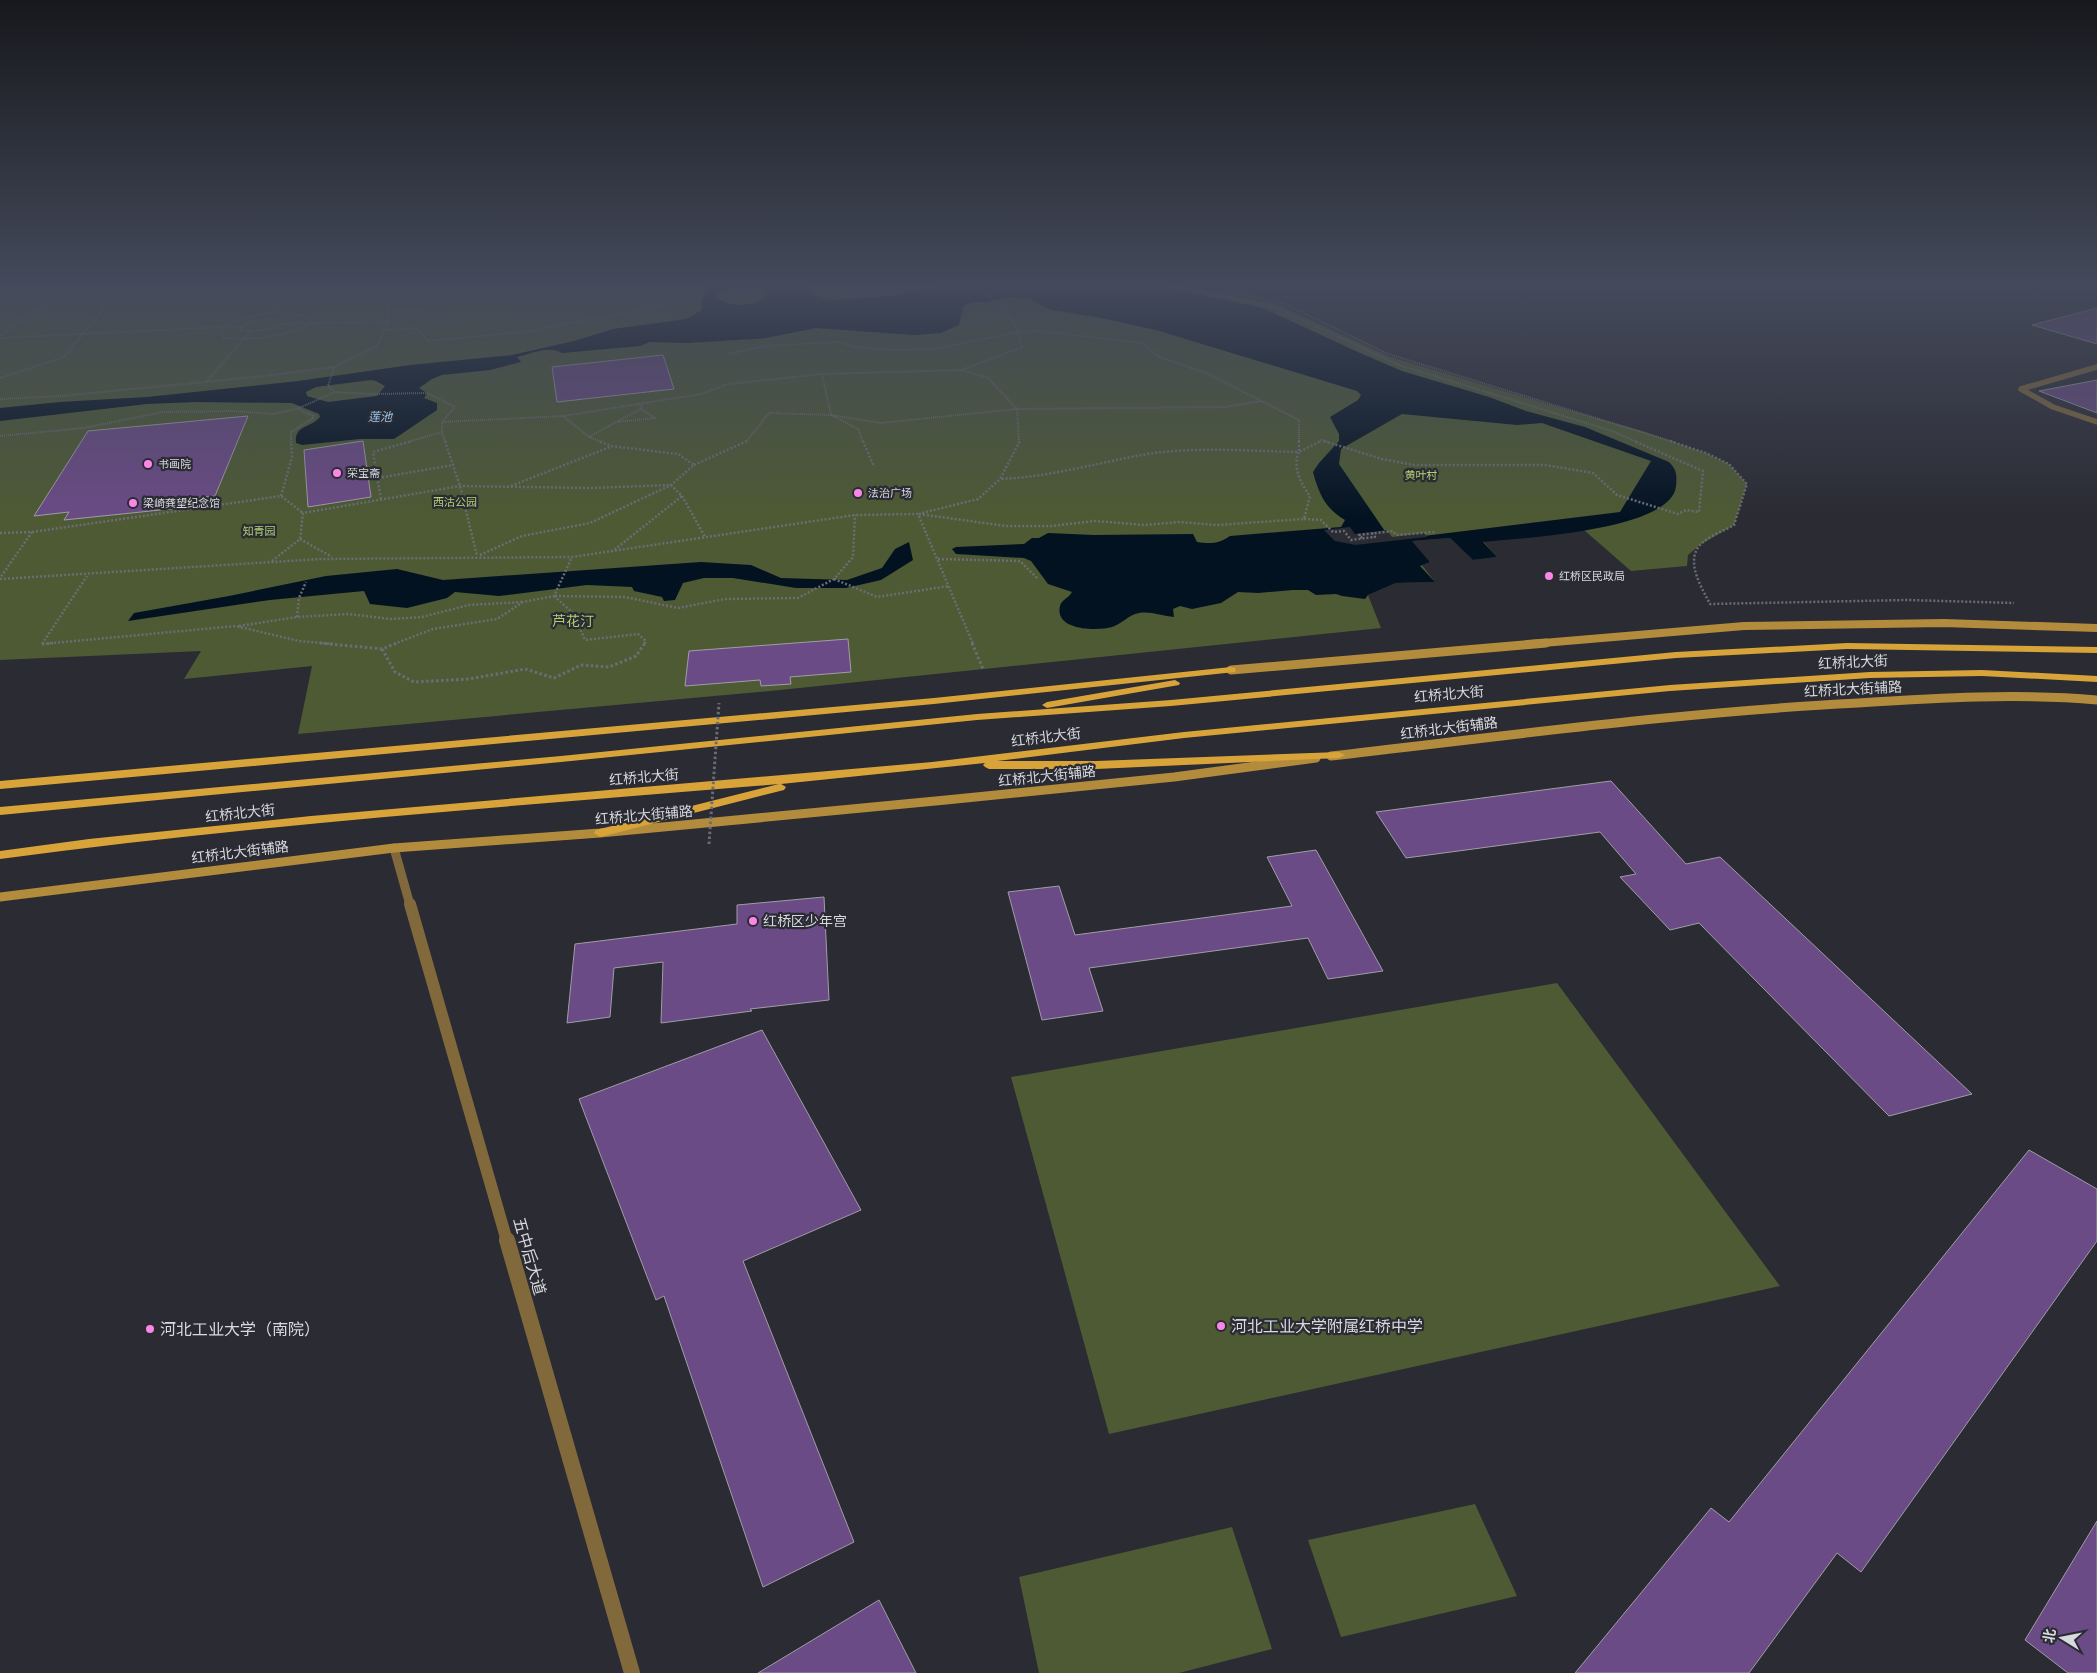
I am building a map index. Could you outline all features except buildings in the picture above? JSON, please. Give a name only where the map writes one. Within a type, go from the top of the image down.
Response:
[{"type":"main road","points":[[0,785],[924,702],[1231,670],[1744,626],[1944,623],[2097,628]]},
{"type":"main road","name":"红桥北大街","points":[[0,811],[551,760],[977,717],[1171,703],[1676,655],[1846,646],[2097,650]]},
{"type":"main road","points":[[977,717],[1162,686],[1231,670]]},
{"type":"main road","name":"红桥北大街","points":[[0,855],[89,843],[320,820],[816,778],[932,766],[1184,735],[1670,688],[1870,675],[1982,673],[2097,679]]},
{"type":"main road","name":"红桥北大街辅路","points":[[0,897],[394,848],[600,833],[1154,779],[1339,755],[1657,718],[1816,705],[1924,699],[2064,697],[2097,700]]},
{"type":"main road","points":[[932,766],[1096,765],[1339,755]]},
{"type":"main road","points":[[600,833],[816,778]]},
{"type":"street","points":[[2097,368],[2021,389],[2053,407],[2097,422]]},
{"type":"street","name":"五中后大道","points":[[394,848],[632,1673]]},
{"type":"path","points":[[0,378],[49,362]]},
{"type":"path","points":[[206,382],[225,362]]},
{"type":"path","points":[[0,399],[62,396],[206,382],[334,367],[344,362]]},
{"type":"path","points":[[962,370],[983,362]]},
{"type":"path","points":[[1176,362],[1206,373],[1264,400],[1299,420],[1299,452],[1297,456],[1299,481],[1310,496],[1304,519]]},
{"type":"path","points":[[1000,479],[1029,478],[1076,467],[1156,453],[1227,450],[1299,452],[1322,440],[1375,458],[1431,466],[1445,464],[1545,466],[1593,473],[1617,495],[1678,514],[1686,510],[1699,512],[1703,471],[1612,431],[1393,362]]},
{"type":"path","points":[[1414,362],[1547,404],[1642,431],[1706,452],[1729,464],[1747,484],[1734,525],[1700,545],[1696,554],[1694,573],[1710,604]]},
{"type":"path","points":[[334,367],[328,386],[335,392]]},
{"type":"path","points":[[442,422],[564,416],[701,394],[728,384],[822,374],[962,370],[988,378],[1017,409],[1020,440],[1000,479],[978,499],[918,514]]},
{"type":"path","points":[[822,374],[831,415]]},
{"type":"path","points":[[0,436],[84,428],[163,412],[232,411],[272,414],[298,409],[335,392],[373,394],[427,393],[455,407],[442,422],[442,432],[460,486],[477,556]]},
{"type":"path","points":[[477,556],[522,536],[590,523],[671,485],[694,465],[746,442],[769,413],[831,415],[881,423],[1017,409],[1225,407],[1264,400]]},
{"type":"path","points":[[641,409],[642,402]]},
{"type":"path","points":[[281,496],[292,457],[291,432],[313,416],[298,409]]},
{"type":"path","points":[[616,422],[655,418],[641,409]]},
{"type":"path","points":[[589,437],[641,409]]},
{"type":"path","points":[[831,415],[858,429],[874,467]]},
{"type":"path","points":[[564,416],[589,437],[611,446],[678,454],[694,465]]},
{"type":"path","points":[[381,500],[373,452],[442,432]]},
{"type":"path","points":[[508,487],[611,446]]},
{"type":"path","points":[[378,478],[453,465]]},
{"type":"path","points":[[0,533],[32,532],[281,496],[303,513],[460,486],[591,488],[671,485],[682,496],[705,537]]},
{"type":"path","points":[[613,551],[682,496]]},
{"type":"path","points":[[271,562],[300,540],[303,513]]},
{"type":"path","points":[[918,514],[983,669]]},
{"type":"path","points":[[0,578],[87,575],[334,558],[572,557],[855,515],[918,514],[1006,526],[1051,526],[1095,521],[1145,525],[1179,522],[1218,524],[1304,519],[1321,520],[1333,532],[1344,531],[1351,540],[1375,537],[1372,533]]},
{"type":"path","points":[[87,575],[42,644],[236,626],[297,616],[349,614],[390,619],[422,617],[469,605],[523,602],[554,596],[625,597],[678,608],[725,599],[798,598],[834,579],[852,557],[855,515]]},
{"type":"path","points":[[1362,538],[1359,535],[1392,531],[1396,535],[1435,532]]},
{"type":"path","points":[[0,578],[32,532]]},
{"type":"path","points":[[300,540],[334,558]]},
{"type":"path","points":[[554,596],[572,557]]},
{"type":"path","points":[[938,559],[1020,561],[1037,578]]},
{"type":"path","points":[[834,579],[877,597],[949,586]]},
{"type":"path","points":[[297,616],[299,598],[306,582]]},
{"type":"path","points":[[382,649],[395,672],[414,682],[469,679],[525,669],[554,678],[581,666],[609,667],[636,656],[646,641],[638,634],[585,640],[573,613],[554,596]]},
{"type":"path","points":[[236,626],[299,641],[382,649],[433,629],[497,618],[523,602]]},
{"type":"path","points":[[708,844],[714,792],[719,703]]},
{"type":"green space","name":"西沽公园","points":[[0,362],[1408,362],[1642,431],[1706,453],[1729,464],[1747,484],[1734,525],[1700,545],[1688,555],[1687,566],[1631,571],[1584,530],[1483,541],[1497,557],[1473,560],[1450,538],[1412,541],[1430,562],[1422,565],[1435,582],[1396,583],[1368,595],[1381,628],[780,690],[298,734],[312,666],[184,679],[201,651],[0,660]]},
{"type":"green space","points":[[1557,983],[1780,1286],[1109,1434],[1011,1077]]},
{"type":"green space","points":[[1475,1504],[1517,1596],[1341,1637],[1308,1540]]},
{"type":"green space","points":[[1232,1527],[1272,1649],[1179,1673],[1039,1673],[1019,1577]]},
{"type":"water","name":"莲池","points":[[440,362],[521,362],[490,370],[442,375],[432,379],[419,388],[427,393],[424,398],[437,403],[437,410],[394,439],[360,439],[302,445],[296,443],[296,437],[300,430],[320,417],[319,414],[292,403],[196,402],[147,404],[0,421],[0,408],[60,402],[147,397],[298,381]],"holes":[[[371,380],[385,386],[377,396],[328,402],[307,396],[306,392],[316,387]]]},
{"type":"water","points":[[1262,362],[1381,362],[1402,371],[1489,397],[1526,411],[1585,427],[1669,462],[1676,473],[1676,486],[1668,501],[1649,513],[1623,522],[1559,534],[1483,542],[1497,557],[1473,560],[1450,538],[1412,541],[1430,562],[1420,566],[1435,582],[1396,583],[1368,595],[1365,599],[1336,594],[1316,595],[1308,590],[1258,593],[1238,592],[1221,603],[1192,609],[1180,606],[1173,609],[1174,617],[1139,613],[1112,627],[1097,629],[1070,625],[1064,620],[1060,614],[1060,606],[1072,592],[1048,584],[1031,561],[1024,558],[956,554],[952,549],[956,547],[1024,544],[1032,538],[1039,538],[1048,533],[1094,535],[1193,534],[1197,542],[1210,543],[1222,541],[1230,536],[1341,527],[1345,520],[1332,511],[1324,500],[1313,472],[1339,441],[1339,434],[1330,417],[1358,400],[1361,395],[1357,391]],"holes":[[[1402,414],[1517,425],[1542,423],[1651,461],[1620,512],[1391,540],[1339,464],[1341,449]]]},
{"type":"water","points":[[909,542],[913,560],[881,580],[846,588],[796,588],[733,578],[704,578],[683,583],[675,600],[664,601],[662,597],[634,591],[632,587],[587,585],[499,596],[455,592],[447,598],[407,608],[370,604],[364,591],[270,600],[128,621],[134,613],[326,576],[397,569],[443,580],[701,562],[751,565],[781,578],[847,580],[882,568],[895,549]]},
{"type":"pier","points":[[1350,527],[1355,534],[1387,530],[1392,537],[1424,533],[1427,537],[1355,545],[1335,541],[1324,530]]},
{"type":"place","name":"书画院","points":[[148,464]]},
{"type":"place","name":"荣宝斋","points":[[337,473]]},
{"type":"place","name":"法治广场","points":[[858,493]]},
{"type":"place","name":"梁崎龚望纪念馆","points":[[133,503]]},
{"type":"place","name":"红桥区民政局","points":[[1549,576]]},
{"type":"place","name":"红桥区少年宫","points":[[753,921]]},
{"type":"place","name":"河北工业大学附属红桥中学","points":[[1221,1326]]},
{"type":"place","name":"河北工业大学（南院）","points":[[150,1329]]},
{"type":"park label","name":"黄叶村","points":[[1421,475]]},
{"type":"park label","name":"知青园","points":[[259,531]]},
{"type":"park label","name":"芦花汀","points":[[573,621]]}]
